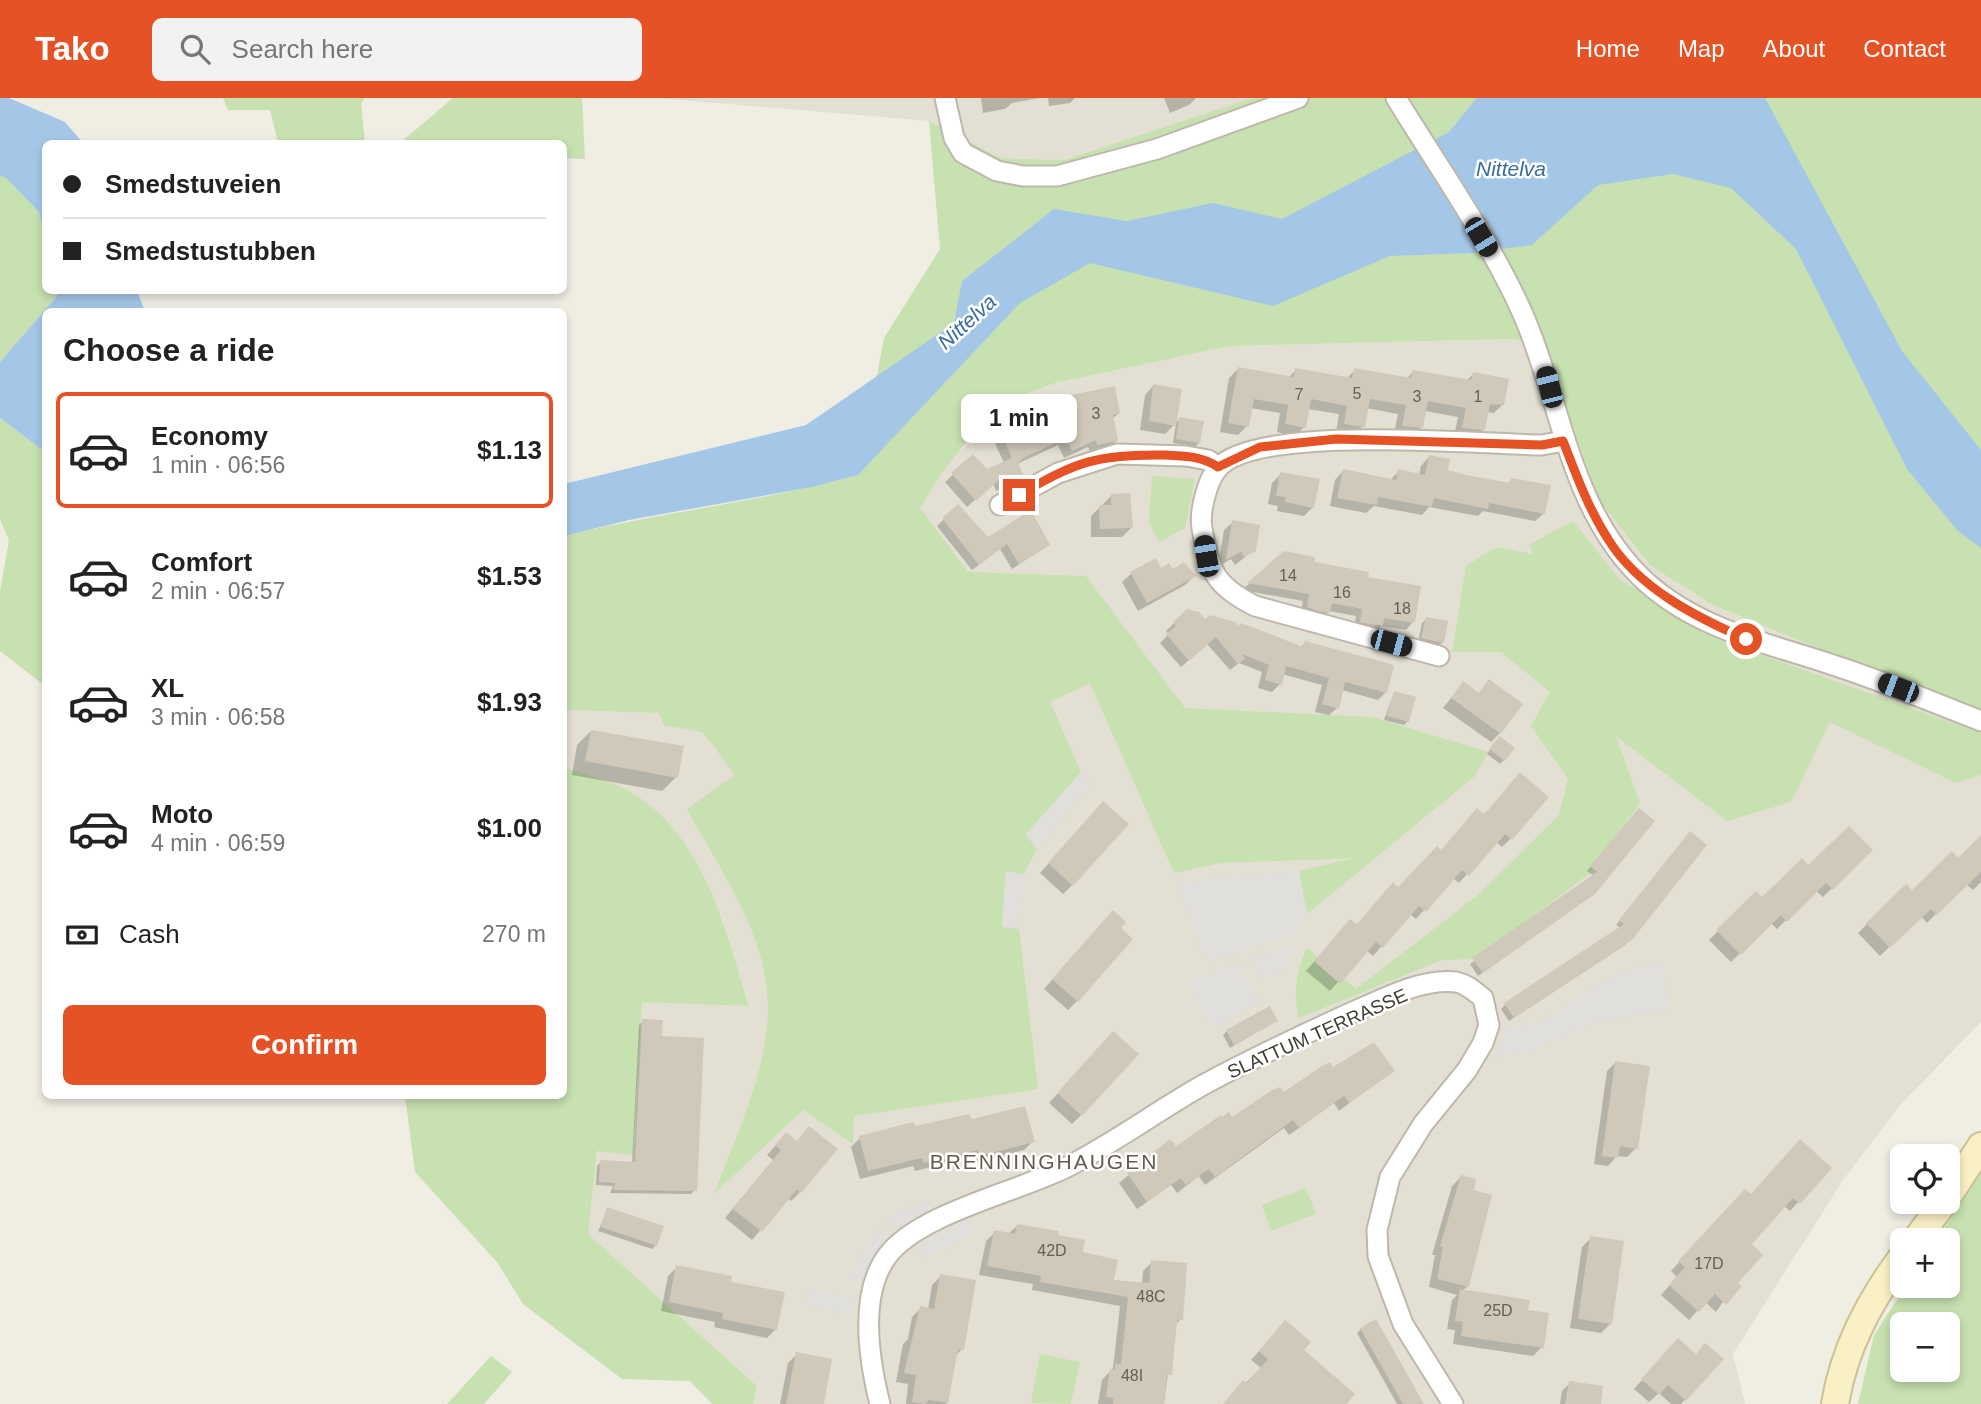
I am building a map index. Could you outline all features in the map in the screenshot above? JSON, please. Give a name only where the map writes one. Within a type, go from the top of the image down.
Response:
[{"type":"main road","points":[[1960,1178],[1981,1146]]},
{"type":"main road","points":[[1835,1404],[1843,1365],[1861,1321],[1890,1276]]},
{"type":"street","points":[[945,98],[954,138],[963,153],[997,171],[1023,176],[1056,176],[1157,149],[1298,98]]},
{"type":"street","points":[[1396,98],[1495,261],[1543,360],[1563,441],[1587,503],[1609,542],[1647,583],[1703,620],[1746,639],[1831,664],[1981,721]]},
{"type":"street","points":[[1440,656],[1255,606],[1230,594],[1215,578],[1206,556],[1200,522],[1208,488],[1218,467],[1260,447],[1312,440],[1542,445],[1563,441]]},
{"type":"street","points":[[1000,505],[1058,472],[1117,454],[1186,456],[1208,460],[1218,467]]},
{"type":"street","name":"SLATTUM TERRASSE","points":[[880,1404],[871,1356],[869,1325],[872,1294],[887,1256],[903,1240],[975,1203],[1081,1160],[1202,1086],[1295,1038],[1383,999],[1429,984],[1457,982],[1483,998],[1489,1025],[1467,1070],[1423,1124],[1390,1177],[1377,1230],[1378,1256],[1399,1314],[1453,1404]]},
{"type":"shaded area","points":[[658,98],[1253,98],[1064,160],[1001,158],[929,121]]},
{"type":"shaded area","points":[[1512,339],[1546,346],[1597,497],[1713,605],[1981,715],[1981,1022],[1901,1104],[1843,1180],[1733,1354],[1745,1404],[753,1404],[757,1386],[588,1234],[597,1151],[634,1154],[642,1002],[749,1005],[723,921],[703,874],[667,821],[629,791],[567,768],[567,710],[660,713],[853,509],[964,448],[996,405],[1055,383],[1230,346]]},
{"type":"shaded area","points":[[1081,772],[1092,783],[1037,849],[1026,835]]},
{"type":"shaded area","points":[[1006,871],[1023,875],[1019,929],[1002,927]]},
{"type":"shaded area","points":[[1299,871],[1307,914],[1292,935],[1206,962],[1177,883]]},
{"type":"shaded area","points":[[1293,946],[1287,970],[1259,979],[1251,958]]},
{"type":"shaded area","points":[[1661,960],[1670,1009],[1593,1023],[1538,1049],[1496,1058],[1505,1028],[1542,1021],[1609,978]]},
{"type":"shaded area","points":[[1239,963],[1260,1001],[1214,1029],[1186,983]]},
{"type":"shaded area","points":[[928,1199],[934,1214],[897,1230],[887,1217]]},
{"type":"shaded area","points":[[969,1217],[975,1233],[925,1260],[916,1245]]},
{"type":"shaded area","points":[[878,1226],[890,1235],[862,1284],[848,1275]]},
{"type":"shaded area","points":[[808,1288],[857,1299],[853,1316],[804,1306]]},
{"type":"green space","points":[[223,98],[365,98],[361,103],[365,140],[277,140],[270,110],[228,110]]},
{"type":"green space","points":[[453,98],[582,98],[585,159],[567,158],[567,140],[404,140]]},
{"type":"green space","points":[[1253,98],[1981,98],[1981,715],[1713,605],[1650,565],[1597,497],[1546,346],[1512,339],[1230,346],[1055,383],[996,405],[941,474],[920,508],[968,572],[1086,576],[1185,708],[1372,717],[1488,752],[1475,776],[1307,914],[1299,871],[1355,858],[1221,863],[1174,873],[1090,683],[1050,702],[1081,772],[1026,834],[1037,849],[1023,875],[1006,871],[1002,926],[1019,929],[1038,1089],[854,1116],[853,1144],[803,1110],[715,1193],[761,1064],[768,1010],[766,983],[754,937],[723,871],[687,809],[735,775],[703,732],[663,725],[659,713],[567,710],[567,535],[785,493],[858,475],[884,338],[940,249],[929,121],[1001,158],[1064,160]]},
{"type":"green space","points":[[0,176],[5,176],[39,212],[42,226],[42,294],[57,296],[47,308],[42,308],[42,313],[0,362]]},
{"type":"green space","points":[[0,418],[42,450],[42,684],[0,651],[0,592],[9,540],[0,520]]},
{"type":"green space","points":[[1152,476],[1195,479],[1185,528],[1159,542],[1149,522]]},
{"type":"green space","points":[[1573,521],[1620,580],[1734,645],[1981,733],[1981,775],[1956,783],[1830,722],[1791,802],[1727,821],[1616,736],[1640,803],[1589,874],[1475,959],[1442,960],[1299,1018],[1297,982],[1307,948],[1356,989],[1478,895],[1559,815],[1568,779],[1531,726],[1550,692],[1501,652],[1452,652],[1466,566],[1496,547],[1533,554],[1529,545]]},
{"type":"green space","points":[[567,768],[629,791],[655,809],[676,832],[694,858],[721,916],[749,1006],[642,1002],[633,1155],[597,1151],[588,1234],[757,1386],[753,1404],[712,1404],[690,1381],[622,1379],[523,1304],[497,1262],[415,1172],[405,1099],[567,1099]]},
{"type":"green space","points":[[1981,1173],[1981,1404],[1858,1404],[1874,1335],[1898,1298],[1960,1298],[1960,1228],[1945,1228],[1954,1214],[1960,1214],[1960,1205]]},
{"type":"green space","points":[[1306,1188],[1316,1214],[1271,1231],[1262,1205]]},
{"type":"green space","points":[[1040,1354],[1080,1362],[1071,1404],[1031,1403]]},
{"type":"green space","points":[[491,1356],[512,1372],[484,1404],[447,1404]]},
{"type":"water","points":[[0,98],[9,98],[65,122],[80,140],[42,140],[42,226],[39,212],[5,177],[0,176]]},
{"type":"water","name":"Nittelva","points":[[1477,98],[1765,98],[1902,351],[1981,450],[1981,548],[1957,530],[1907,469],[1796,249],[1731,188],[1673,174],[1598,185],[1532,245],[1472,253],[1390,256],[1273,306],[1090,263],[1020,303],[858,475],[812,487],[629,520],[567,535],[567,483],[806,425],[954,323],[962,281],[1054,209],[1127,221],[1213,203],[1282,219],[1449,132]]},
{"type":"water","points":[[138,294],[144,308],[47,308],[57,296]]},
{"type":"water","points":[[42,313],[42,450],[0,418],[0,362]]},
{"type":"building","points":[[1238,367],[1294,377],[1295,368],[1352,378],[1354,368],[1411,378],[1413,370],[1471,380],[1473,372],[1509,379],[1504,405],[1490,404],[1485,430],[1462,428],[1466,408],[1428,401],[1423,428],[1402,426],[1406,405],[1370,399],[1365,427],[1344,424],[1347,406],[1311,399],[1306,428],[1285,424],[1288,405],[1254,399],[1249,427],[1228,423]]},
{"type":"building","points":[[1153,384],[1182,389],[1176,426],[1149,421]]},
{"type":"building","points":[[1115,386],[1120,413],[1113,415],[1118,441],[1097,445],[1096,440],[1072,451],[1066,438],[1023,458],[1018,463],[1024,476],[1004,485],[1001,478],[976,501],[951,473],[973,454],[987,469],[1012,458],[999,428],[1054,402],[1052,399]]},
{"type":"building","points":[[1179,417],[1204,421],[1200,443],[1176,439]]},
{"type":"building","points":[[1429,455],[1450,459],[1448,470],[1465,475],[1510,483],[1511,478],[1551,485],[1545,514],[1489,503],[1488,509],[1434,498],[1432,507],[1378,497],[1377,505],[1337,498],[1343,469],[1396,480],[1398,469],[1425,475]]},
{"type":"building","points":[[1280,472],[1320,479],[1314,508],[1285,502],[1286,497],[1276,496]]},
{"type":"building","points":[[1130,493],[1133,528],[1100,529],[1099,505],[1111,505],[1111,494]]},
{"type":"building","points":[[958,504],[988,537],[1031,510],[1050,545],[1019,564],[1007,544],[979,565],[942,518]]},
{"type":"building","points":[[1232,520],[1260,525],[1256,551],[1244,557],[1241,552],[1226,560]]},
{"type":"building","points":[[1284,551],[1315,557],[1315,562],[1369,572],[1368,577],[1421,586],[1415,623],[1384,618],[1383,626],[1368,624],[1360,622],[1362,609],[1332,603],[1330,613],[1318,611],[1307,607],[1309,594],[1247,583]]},
{"type":"building","points":[[1156,558],[1161,568],[1169,563],[1173,569],[1184,562],[1196,576],[1147,603],[1130,572]]},
{"type":"building","points":[[1187,609],[1199,612],[1205,619],[1210,615],[1235,622],[1239,627],[1240,623],[1303,647],[1305,641],[1391,664],[1394,666],[1387,693],[1345,682],[1339,709],[1322,704],[1329,678],[1286,666],[1282,685],[1265,680],[1269,665],[1242,654],[1245,659],[1238,664],[1216,637],[1189,661],[1166,634],[1176,626],[1173,622]]},
{"type":"building","points":[[1426,617],[1448,621],[1444,643],[1421,638]]},
{"type":"building","points":[[1489,679],[1523,704],[1501,734],[1451,698],[1463,681],[1479,693]]},
{"type":"building","points":[[1394,691],[1416,697],[1409,722],[1387,716]]},
{"type":"building","points":[[591,730],[684,746],[678,778],[585,761]]},
{"type":"building","points":[[1500,736],[1515,748],[1505,761],[1489,749]]},
{"type":"building","points":[[1520,772],[1549,797],[1512,840],[1505,834],[1469,876],[1462,870],[1426,912],[1419,906],[1383,948],[1376,942],[1340,984],[1314,961],[1350,919],[1357,924],[1393,882],[1398,887],[1437,846],[1441,850],[1477,808],[1483,814],[1488,810]]},
{"type":"building","points":[[1103,801],[1129,824],[1073,886],[1048,863]]},
{"type":"building","points":[[1639,808],[1655,821],[1595,894],[1483,973],[1472,958],[1597,872],[1590,866]]},
{"type":"building","points":[[1849,826],[1873,850],[1833,890],[1826,883],[1787,922],[1781,915],[1741,955],[1716,930],[1756,891],[1762,897],[1802,858],[1808,865]]},
{"type":"building","points":[[1690,831],[1707,845],[1632,940],[1514,1018],[1504,1003],[1624,924],[1619,920]]},
{"type":"building","points":[[1981,835],[1981,872],[1937,915],[1931,909],[1890,948],[1866,923],[1906,884],[1912,890],[1952,851],[1958,858]]},
{"type":"building","points":[[1113,910],[1126,922],[1121,928],[1133,939],[1078,1002],[1052,979]]},
{"type":"building","points":[[1270,1006],[1278,1021],[1234,1045],[1226,1030]]},
{"type":"building","points":[[642,1019],[663,1020],[662,1036],[704,1038],[697,1191],[613,1190],[615,1183],[599,1182],[600,1160],[635,1162]]},
{"type":"building","points":[[1113,1031],[1139,1054],[1082,1116],[1057,1093]]},
{"type":"building","points":[[1374,1042],[1395,1071],[1349,1103],[1344,1096],[1299,1128],[1293,1120],[1215,1177],[1209,1169],[1186,1185],[1181,1178],[1147,1202],[1127,1173],[1170,1139],[1176,1146],[1221,1115],[1222,1117],[1229,1112],[1232,1117],[1272,1090],[1280,1087],[1284,1092],[1322,1066],[1330,1062],[1333,1067]]},
{"type":"building","points":[[1615,1061],[1650,1066],[1638,1149],[1620,1146],[1618,1158],[1602,1156]]},
{"type":"building","points":[[1025,1106],[1035,1142],[979,1156],[978,1150],[924,1163],[922,1158],[868,1171],[859,1136],[913,1122],[916,1126],[969,1114],[972,1119]]},
{"type":"building","points":[[809,1126],[838,1149],[801,1193],[797,1189],[762,1232],[733,1209],[781,1150],[775,1145],[786,1132],[797,1141]]},
{"type":"building","points":[[1800,1139],[1832,1168],[1800,1204],[1793,1198],[1752,1244],[1763,1255],[1738,1283],[1742,1286],[1726,1305],[1715,1294],[1699,1312],[1669,1285],[1685,1267],[1678,1261],[1745,1189],[1751,1194]]},
{"type":"building","points":[[1461,1175],[1476,1179],[1474,1190],[1492,1195],[1469,1287],[1437,1279],[1443,1247],[1440,1246]]},
{"type":"building","points":[[607,1207],[664,1226],[657,1246],[601,1227]]},
{"type":"building","points":[[1017,1224],[1059,1231],[1058,1235],[1085,1240],[1083,1252],[1118,1260],[1114,1280],[1149,1283],[1151,1260],[1187,1263],[1183,1320],[1177,1320],[1172,1375],[1167,1375],[1164,1404],[1113,1404],[1113,1398],[1106,1397],[1110,1369],[1115,1370],[1115,1364],[1121,1364],[1128,1297],[1040,1282],[1041,1276],[987,1266],[994,1230],[1015,1234]]},
{"type":"building","points":[[1590,1236],[1624,1241],[1612,1324],[1578,1319]]},
{"type":"building","points":[[676,1265],[732,1276],[731,1282],[785,1292],[777,1330],[722,1319],[723,1313],[669,1302]]},
{"type":"building","points":[[940,1274],[976,1280],[964,1350],[958,1349],[948,1403],[929,1400],[925,1404],[912,1402],[916,1375],[904,1373],[920,1306],[934,1309]]},
{"type":"building","points":[[1460,1289],[1530,1300],[1528,1310],[1549,1313],[1544,1348],[1461,1336],[1463,1322],[1455,1321]]},
{"type":"building","points":[[1376,1319],[1424,1404],[1403,1404],[1360,1328]]},
{"type":"building","points":[[1285,1320],[1311,1342],[1304,1350],[1355,1394],[1347,1404],[1223,1404],[1243,1380],[1247,1383],[1268,1359],[1259,1351]]},
{"type":"building","points":[[1678,1338],[1696,1354],[1705,1343],[1724,1359],[1686,1401],[1668,1385],[1659,1395],[1641,1379]]},
{"type":"building","points":[[796,1352],[832,1359],[824,1404],[786,1404]]},
{"type":"building","points":[[1569,1381],[1603,1386],[1601,1404],[1565,1404]]},
{"type":"district","name":"BRENNINGHAUGEN","points":[[1044,1162]]},
{"type":"route","points":[[1019,495],[1058,472],[1117,454],[1186,456],[1208,460],[1218,467],[1260,447],[1312,440],[1542,445],[1563,441],[1587,503],[1609,542],[1647,583],[1703,620],[1746,639]]}]
